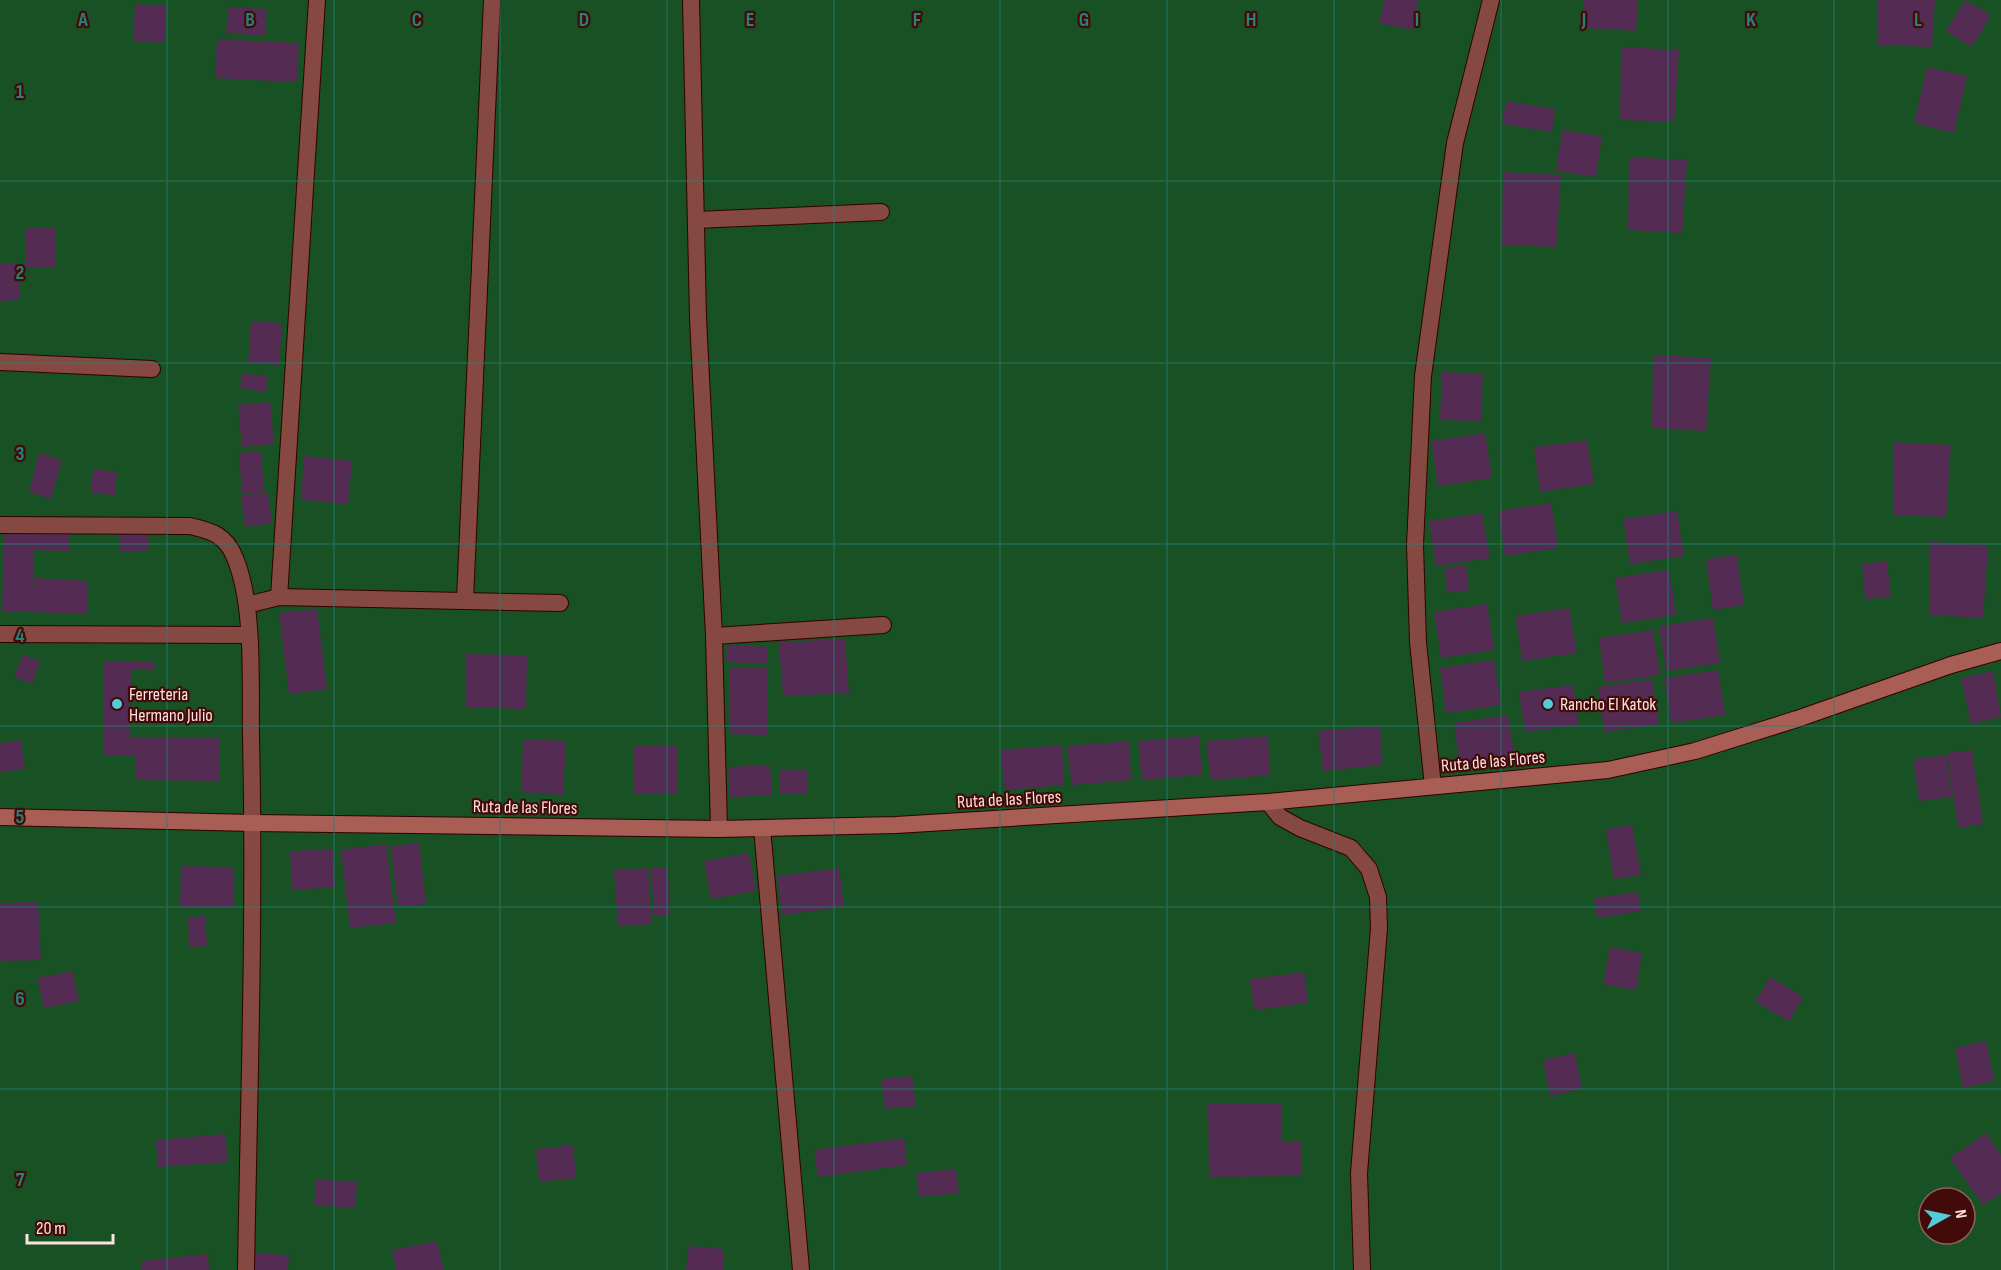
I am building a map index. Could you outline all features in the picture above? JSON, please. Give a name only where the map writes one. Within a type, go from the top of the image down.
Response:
[{"type":"main road","name":"Ruta de las Flores","points":[[0,817],[253,823],[762,828],[896,825],[1268,802],[1608,770],[1695,751],[1797,719],[1951,665],[2001,651]]},
{"type":"street","points":[[279,597],[317,0]]},
{"type":"street","points":[[465,600],[492,0]]},
{"type":"street","points":[[691,0],[699,330],[714,636],[719,828]]},
{"type":"street","points":[[1433,786],[1418,642],[1415,545],[1424,376],[1455,143],[1491,0]]},
{"type":"street","points":[[696,220],[881,212]]},
{"type":"street","points":[[0,362],[152,369]]},
{"type":"street","points":[[0,525],[190,526],[211,531],[226,542],[236,558],[247,605],[249,635],[253,823],[246,1270]]},
{"type":"street","points":[[247,605],[279,597],[560,603]]},
{"type":"street","points":[[714,636],[883,625]]},
{"type":"street","points":[[0,634],[249,635]]},
{"type":"street","points":[[1268,802],[1280,817],[1300,828],[1351,848],[1369,870],[1378,897],[1379,928],[1359,1173],[1362,1270]]},
{"type":"street","points":[[762,828],[801,1270]]},
{"type":"green space","points":[[0,0],[2001,0],[2001,1270],[0,1270]]},
{"type":"building","points":[[1384,0],[1418,0],[1412,30],[1379,23]]},
{"type":"building","points":[[1583,0],[1638,0],[1636,31],[1583,28]]},
{"type":"building","points":[[1878,0],[1935,0],[1932,47],[1878,45]]},
{"type":"building","points":[[1965,0],[1991,15],[1972,47],[1946,31]]},
{"type":"building","points":[[135,4],[167,6],[164,43],[133,41]]},
{"type":"building","points":[[228,7],[267,9],[265,36],[226,33]]},
{"type":"building","points":[[217,39],[299,43],[297,82],[215,78]]},
{"type":"building","points":[[1621,47],[1679,50],[1674,122],[1620,120]]},
{"type":"building","points":[[1927,67],[1967,76],[1954,133],[1914,123]]},
{"type":"building","points":[[1506,101],[1555,109],[1552,132],[1502,124]]},
{"type":"building","points":[[1562,130],[1602,136],[1596,177],[1556,171]]},
{"type":"building","points":[[1629,157],[1687,160],[1682,233],[1628,230]]},
{"type":"building","points":[[1503,172],[1561,175],[1556,247],[1502,245]]},
{"type":"building","points":[[25,228],[55,228],[56,267],[26,268]]},
{"type":"building","points":[[0,264],[19,264],[20,300],[0,301]]},
{"type":"building","points":[[251,321],[282,323],[279,365],[248,363]]},
{"type":"building","points":[[1653,355],[1711,358],[1706,431],[1652,428]]},
{"type":"building","points":[[1442,372],[1483,374],[1481,421],[1440,420]]},
{"type":"building","points":[[242,373],[268,377],[266,392],[240,388]]},
{"type":"building","points":[[270,402],[274,444],[242,447],[238,405]]},
{"type":"building","points":[[1485,433],[1492,478],[1438,486],[1431,441]]},
{"type":"building","points":[[1587,440],[1594,484],[1540,492],[1534,447]]},
{"type":"building","points":[[1893,442],[1951,445],[1946,517],[1893,515]]},
{"type":"building","points":[[261,451],[264,492],[242,494],[239,453]]},
{"type":"building","points":[[39,453],[62,460],[51,499],[29,492]]},
{"type":"building","points":[[304,456],[352,461],[348,504],[301,500]]},
{"type":"building","points":[[93,469],[117,472],[115,495],[91,493]]},
{"type":"building","points":[[268,492],[272,523],[245,527],[241,496]]},
{"type":"building","points":[[1551,503],[1558,548],[1505,556],[1498,511]]},
{"type":"building","points":[[1677,511],[1684,556],[1630,564],[1623,519]]},
{"type":"building","points":[[1482,513],[1490,558],[1436,566],[1429,521]]},
{"type":"building","points":[[4,528],[70,530],[70,551],[34,550],[32,593],[34,578],[88,581],[87,614],[2,611]]},
{"type":"building","points":[[148,531],[149,550],[120,552],[119,533]]},
{"type":"building","points":[[1930,542],[1988,545],[1983,618],[1929,615]]},
{"type":"building","points":[[1737,555],[1744,605],[1713,610],[1706,559]]},
{"type":"building","points":[[1887,561],[1891,597],[1865,599],[1862,564]]},
{"type":"building","points":[[1466,565],[1469,590],[1447,593],[1444,568]]},
{"type":"building","points":[[1669,570],[1676,615],[1622,623],[1615,578]]},
{"type":"building","points":[[1487,604],[1494,650],[1441,658],[1434,612]]},
{"type":"building","points":[[1569,608],[1577,653],[1522,661],[1516,616]]},
{"type":"building","points":[[317,609],[327,689],[289,694],[279,613]]},
{"type":"building","points":[[1713,618],[1720,663],[1666,671],[1659,626]]},
{"type":"building","points":[[1653,630],[1660,675],[1605,683],[1599,638]]},
{"type":"building","points":[[845,639],[849,693],[783,696],[779,642]]},
{"type":"building","points":[[727,645],[768,647],[767,664],[726,662]]},
{"type":"building","points":[[465,654],[527,655],[526,709],[465,707]]},
{"type":"building","points":[[23,655],[40,661],[32,684],[14,677]]},
{"type":"building","points":[[1494,660],[1501,705],[1446,713],[1440,668]]},
{"type":"building","name":"Ferreteria Hermano Julio","points":[[103,661],[154,662],[155,670],[131,670],[130,737],[219,738],[220,781],[135,780],[135,756],[103,756]]},
{"type":"building","points":[[730,667],[768,668],[767,735],[729,734]]},
{"type":"building","points":[[1718,670],[1725,715],[1671,723],[1664,678]]},
{"type":"building","points":[[1993,671],[2001,717],[1971,724],[1961,678]]},
{"type":"building","points":[[1652,679],[1659,724],[1604,732],[1598,687]]},
{"type":"building","name":"Rancho El Katok","points":[[1573,685],[1579,725],[1525,732],[1519,692]]},
{"type":"building","points":[[1508,715],[1515,760],[1460,768],[1454,723]]},
{"type":"building","points":[[1380,726],[1382,765],[1323,771],[1318,731]]},
{"type":"building","points":[[1199,736],[1202,775],[1142,780],[1138,741]]},
{"type":"building","points":[[1268,736],[1270,775],[1211,780],[1206,741]]},
{"type":"building","points":[[523,739],[566,741],[563,795],[521,792]]},
{"type":"building","points":[[21,740],[25,769],[0,772],[0,743]]},
{"type":"building","points":[[1129,741],[1131,780],[1072,785],[1067,746]]},
{"type":"building","points":[[1062,745],[1064,785],[1005,790],[1000,750]]},
{"type":"building","points":[[633,746],[677,746],[678,794],[633,794]]},
{"type":"building","points":[[1972,750],[1983,824],[1958,828],[1947,753]]},
{"type":"building","points":[[1946,755],[1952,797],[1919,801],[1913,759]]},
{"type":"building","points":[[770,765],[772,795],[730,797],[728,767]]},
{"type":"building","points":[[780,769],[808,769],[808,794],[780,793]]},
{"type":"building","points":[[1632,825],[1641,875],[1614,879],[1606,829]]},
{"type":"building","points":[[419,843],[426,904],[398,907],[391,846]]},
{"type":"building","points":[[386,844],[396,923],[350,928],[341,850]]},
{"type":"building","points":[[333,849],[335,887],[292,890],[290,851]]},
{"type":"building","points":[[749,853],[756,891],[711,899],[704,861]]},
{"type":"building","points":[[181,866],[234,867],[233,908],[180,907]]},
{"type":"building","points":[[648,868],[652,924],[618,926],[614,870]]},
{"type":"building","points":[[651,868],[668,868],[670,915],[654,915]]},
{"type":"building","points":[[839,868],[844,907],[782,915],[777,876]]},
{"type":"building","points":[[1638,892],[1641,911],[1597,918],[1594,898]]},
{"type":"building","points":[[38,902],[41,960],[0,961],[0,903]]},
{"type":"building","points":[[205,916],[207,946],[189,947],[188,917]]},
{"type":"building","points":[[1610,947],[1642,953],[1636,990],[1603,984]]},
{"type":"building","points":[[72,971],[79,1001],[44,1008],[37,978]]},
{"type":"building","points":[[1304,972],[1308,1003],[1254,1010],[1250,979]]},
{"type":"building","points":[[1770,977],[1803,997],[1789,1021],[1755,1002]]},
{"type":"building","points":[[1986,1041],[1994,1081],[1963,1088],[1955,1048]]},
{"type":"building","points":[[1575,1053],[1582,1089],[1550,1096],[1543,1060]]},
{"type":"building","points":[[912,1076],[916,1106],[885,1109],[881,1079]]},
{"type":"building","points":[[1208,1103],[1282,1103],[1282,1141],[1302,1141],[1302,1176],[1209,1177]]},
{"type":"building","points":[[1986,1133],[2001,1155],[2001,1193],[1983,1205],[1977,1196],[1977,1186],[1970,1186],[1950,1158]]},
{"type":"building","points":[[225,1134],[228,1162],[158,1167],[156,1140]]},
{"type":"building","points":[[904,1138],[907,1165],[818,1177],[814,1150]]},
{"type":"building","points":[[573,1145],[576,1178],[539,1182],[536,1149]]},
{"type":"building","points":[[956,1169],[959,1193],[919,1197],[916,1173]]},
{"type":"building","points":[[316,1179],[357,1182],[355,1208],[314,1205]]},
{"type":"building","points":[[437,1241],[444,1270],[396,1270],[392,1250]]},
{"type":"building","points":[[689,1246],[724,1249],[723,1270],[686,1270]]},
{"type":"building","points":[[253,1253],[289,1255],[288,1270],[252,1270]]},
{"type":"building","points":[[208,1254],[209,1270],[142,1270],[141,1261]]},
{"type":"place","name":"Ferreteria Hermano Julio","points":[[117,704]]},
{"type":"place","name":"Rancho El Katok","points":[[1548,704]]}]
